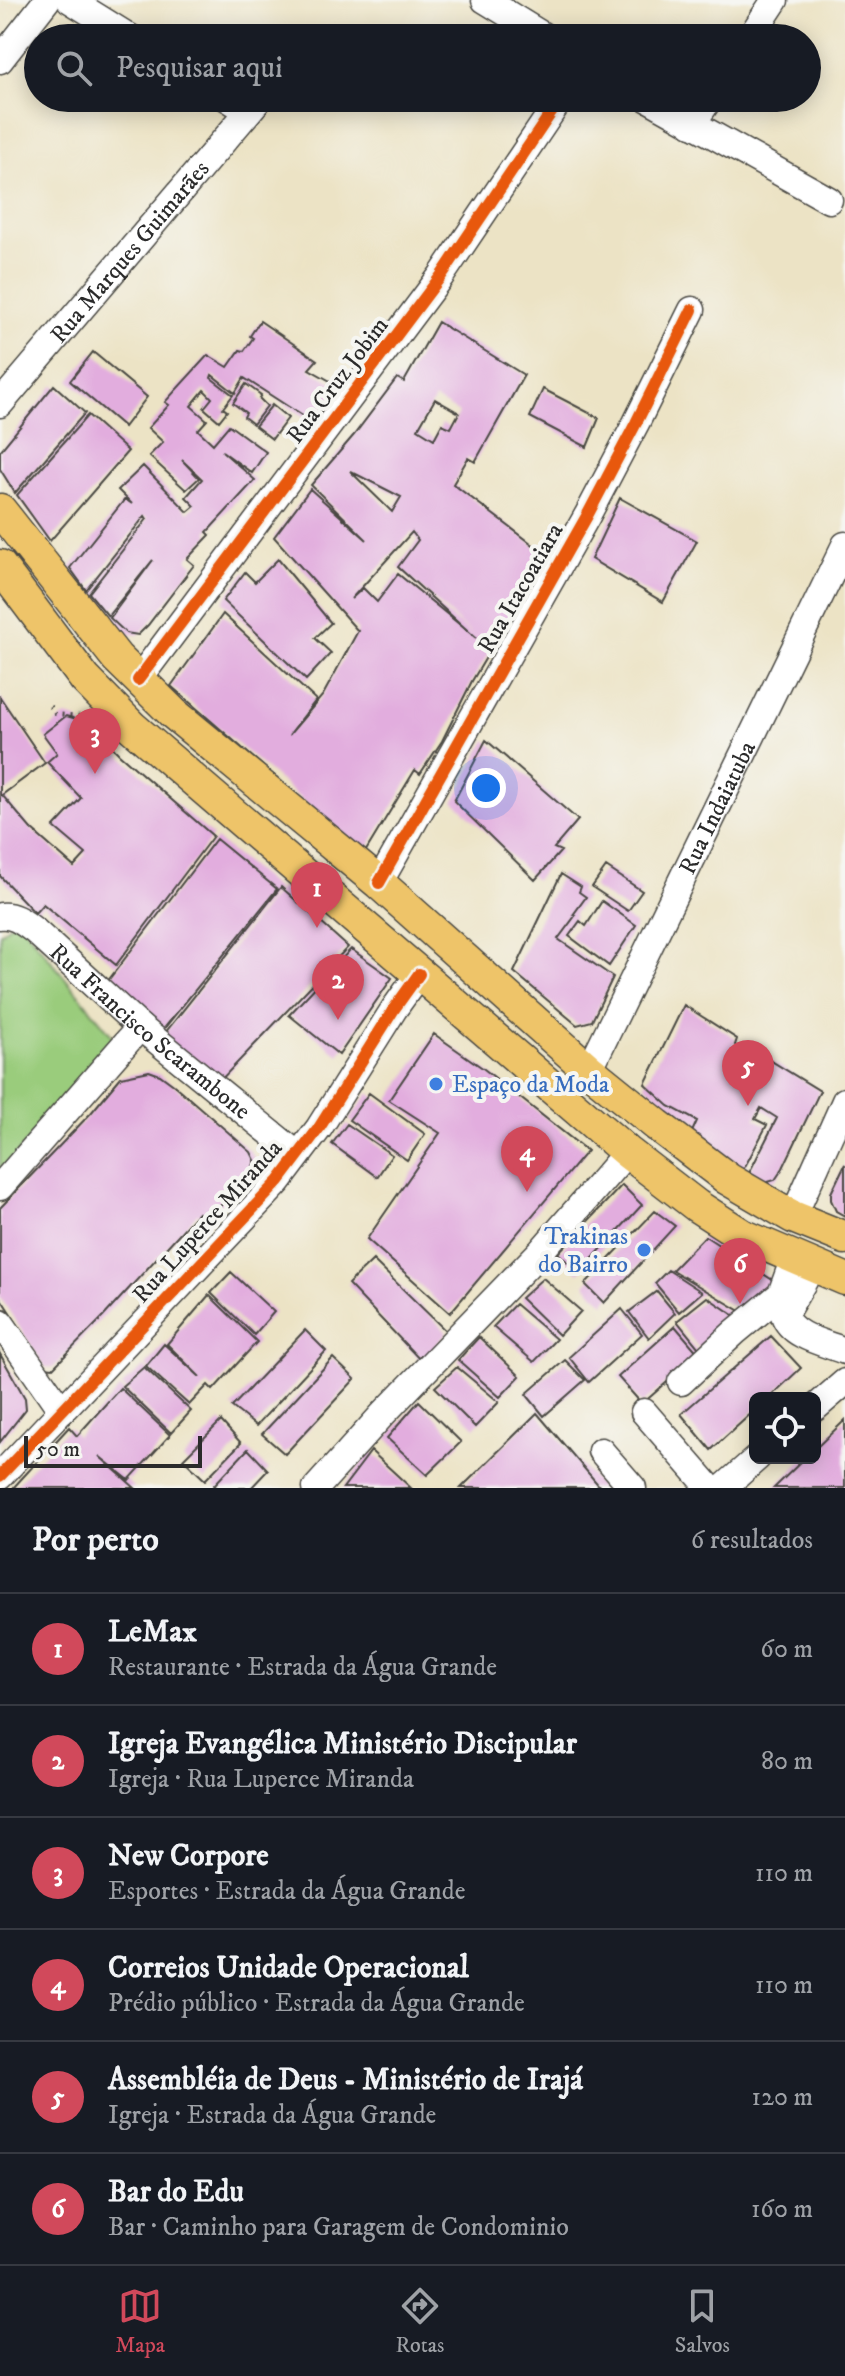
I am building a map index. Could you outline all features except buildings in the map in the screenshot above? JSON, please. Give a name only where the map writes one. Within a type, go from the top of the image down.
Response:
[{"type":"main road","points":[[0,510],[117,658],[185,723],[379,883],[589,1070],[728,1179],[793,1217],[845,1238]]},
{"type":"main road","points":[[37,559],[5,573],[70,661],[110,706],[627,1152],[730,1228],[845,1279]]},
{"type":"street","points":[[28,24],[47,0]]},
{"type":"street","points":[[70,0],[109,24]]},
{"type":"street","points":[[485,0],[524,24]]},
{"type":"street","points":[[759,24],[775,0]]},
{"type":"street","points":[[0,60],[24,29]]},
{"type":"street","name":"Rua Marques Guimarães","points":[[0,404],[237,112]]},
{"type":"street","name":"Rua Cruz Jobim","points":[[138,680],[441,276],[552,112]]},
{"type":"street","points":[[671,112],[829,200]]},
{"type":"street","points":[[692,124],[700,112]]},
{"type":"street","name":"Rua Itacoatiara","points":[[379,883],[587,516],[692,310]]},
{"type":"street","name":"Rua Indaiatuba","points":[[589,1070],[845,545]]},
{"type":"street","name":"Rua Francisco Scarambone","points":[[0,916],[17,919],[35,931],[140,1027],[298,1155]]},
{"type":"street","name":"Rua Luperce Miranda","points":[[0,1476],[279,1181],[319,1128],[419,974]]},
{"type":"street","points":[[0,1187],[140,1027]]},
{"type":"street","points":[[793,1217],[845,1101]]},
{"type":"street","points":[[316,1488],[541,1251],[627,1152]]},
{"type":"street","points":[[803,1262],[784,1315],[787,1324],[794,1331],[845,1351]]},
{"type":"street","points":[[681,1382],[781,1294],[803,1262]]},
{"type":"street","points":[[0,1322],[62,1411]]},
{"type":"street","points":[[821,1403],[845,1382]]},
{"type":"street","points":[[644,1412],[710,1488]]},
{"type":"street","points":[[601,1451],[633,1488]]},
{"type":"street","points":[[723,1488],[750,1464]]},
{"type":"green space","points":[[17,919],[114,1038],[0,1174],[0,933]]},
{"type":"cycle path","points":[[138,680],[441,276],[552,112]]},
{"type":"cycle path","points":[[379,883],[587,516],[692,310]]},
{"type":"cycle path","points":[[0,1476],[279,1181],[319,1128],[419,974]]},
{"type":"place","name":"New Corpore","points":[[95,774]]},
{"type":"place","name":"LeMax","points":[[317,928]]},
{"type":"place","name":"Igreja Evangélica Ministério Discipular","points":[[338,1020]]},
{"type":"place","name":"Espaço da Moda","points":[[436,1084]]},
{"type":"place","name":"Assembléia de Deus - Ministério de Irajá","points":[[748,1106]]},
{"type":"place","name":"Correios Unidade Operacional","points":[[527,1192]]},
{"type":"place","name":"Trakinas do Bairro","points":[[644,1250]]},
{"type":"place","name":"Bar do Edu","points":[[740,1304]]}]
